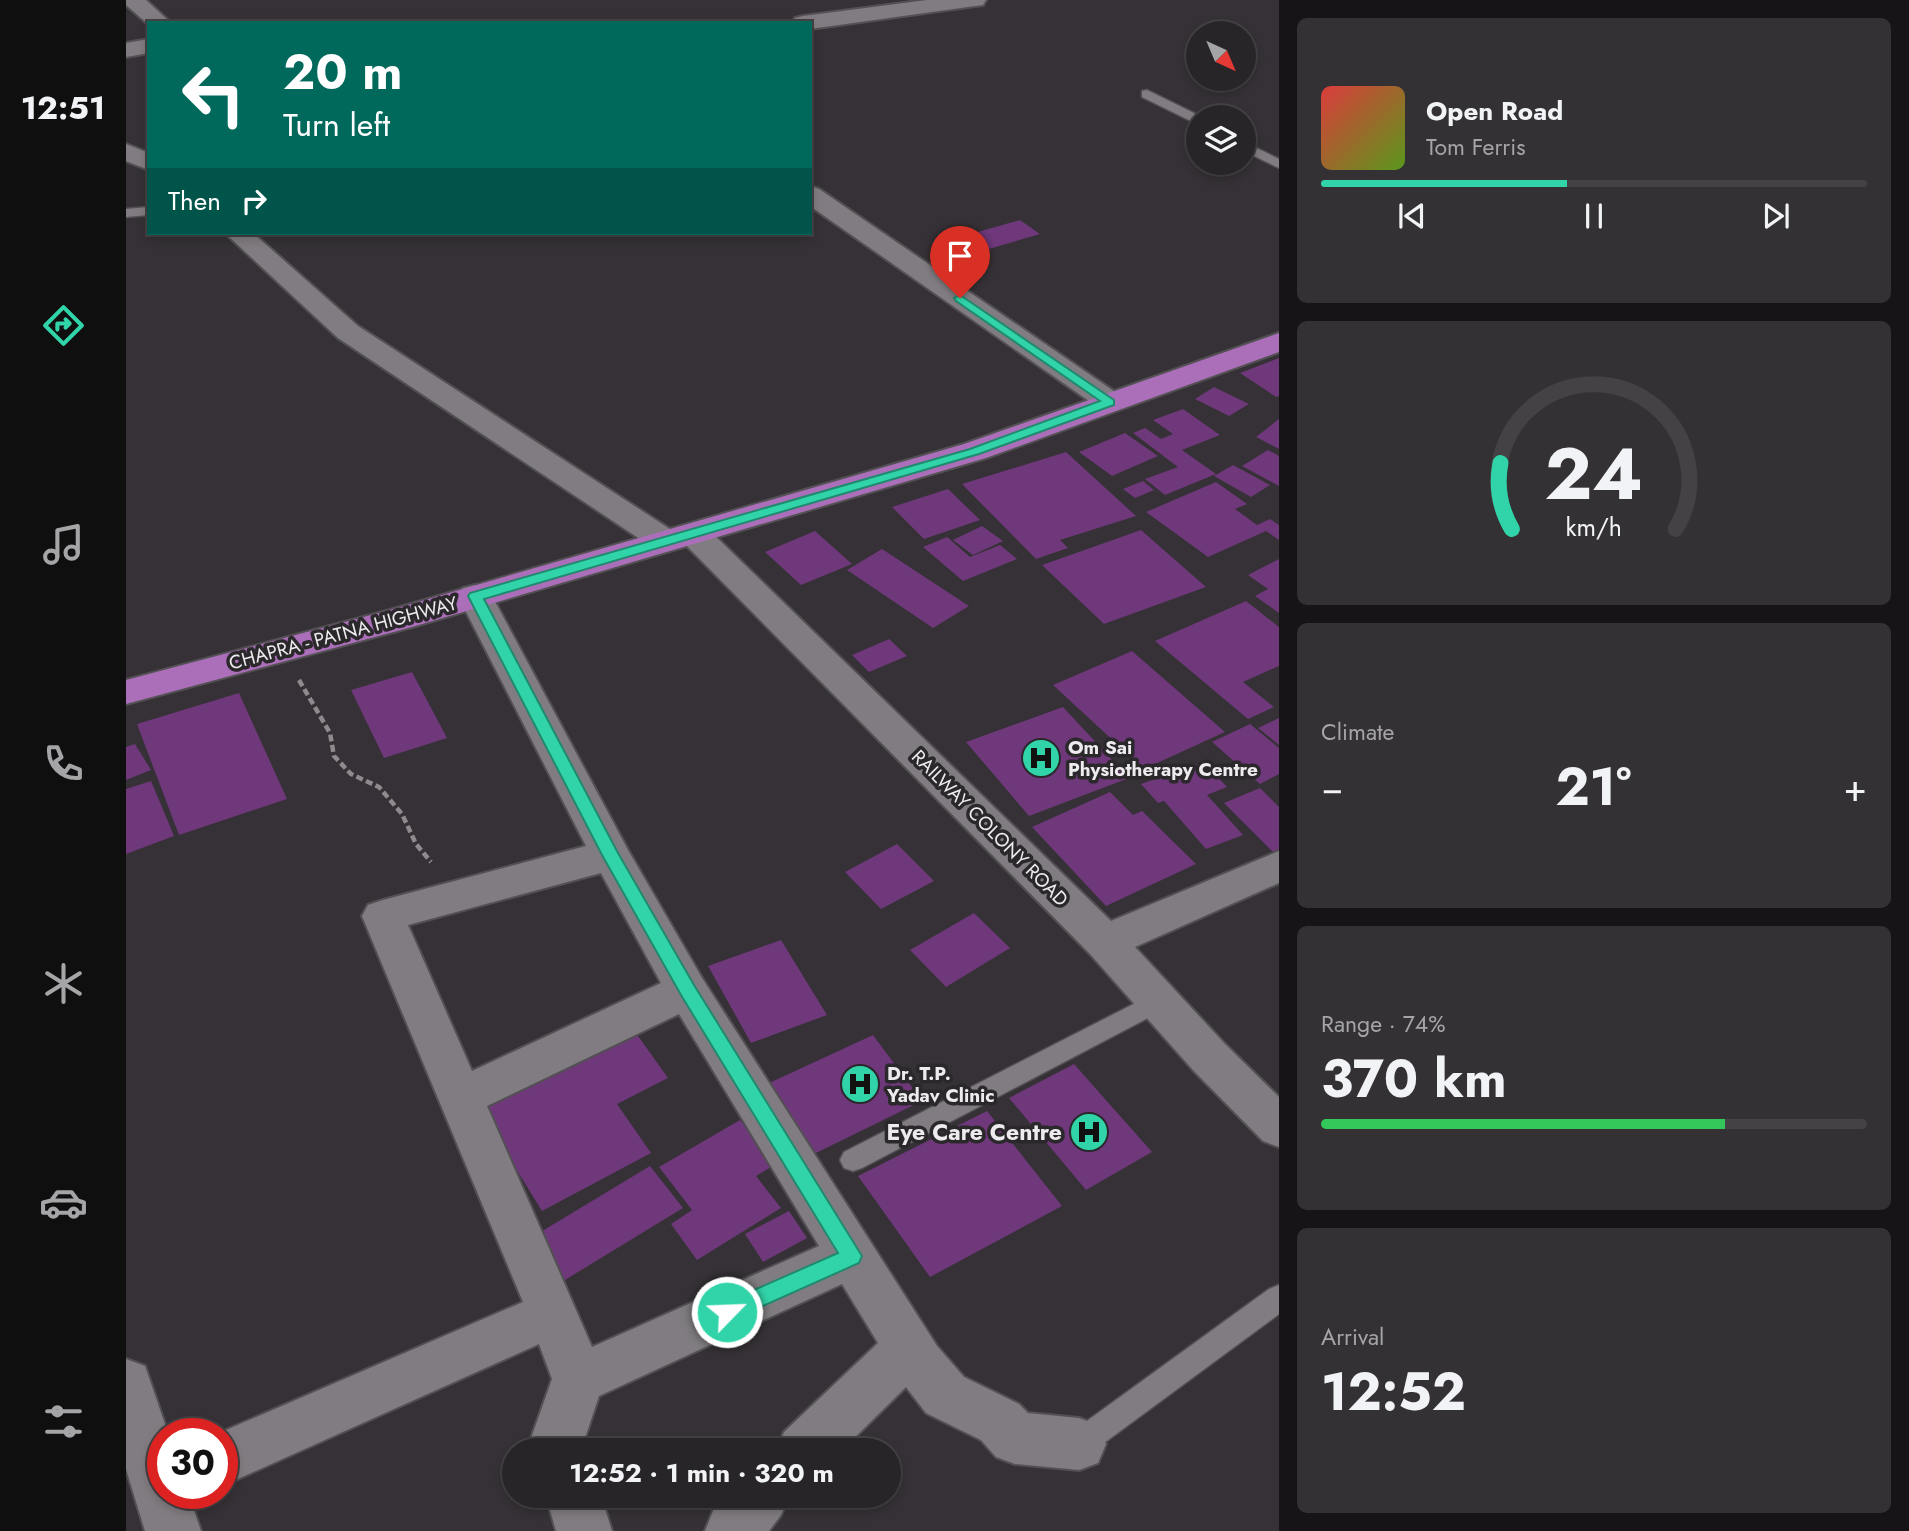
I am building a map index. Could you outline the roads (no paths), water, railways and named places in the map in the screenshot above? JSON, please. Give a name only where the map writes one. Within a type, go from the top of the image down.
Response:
[{"type":"highway","name":"CHAPRA - PATNA HIGHWAY","points":[[126,692],[287,650],[975,451],[1279,342]]},
{"type":"street","points":[[134,0],[158,21]]},
{"type":"street","points":[[812,22],[975,0]]},
{"type":"street","points":[[126,50],[147,46]]},
{"type":"street","points":[[126,151],[147,162]]},
{"type":"street","points":[[812,195],[1110,402]]},
{"type":"street","name":"RAILWAY COLONY ROAD","points":[[240,235],[348,332],[402,370],[679,537],[1105,942],[1209,1058],[1279,1127]]},
{"type":"street","points":[[475,596],[611,855],[687,990],[909,1348],[945,1395],[1000,1422],[1014,1438],[1079,1444]]},
{"type":"street","points":[[558,1438],[578,1379],[553,1312],[383,916],[611,855]]},
{"type":"street","points":[[1105,942],[1279,866]]},
{"type":"street","points":[[461,1097],[687,990]]},
{"type":"street","points":[[578,1379],[851,1256]]},
{"type":"street","points":[[238,1452],[553,1312]]},
{"type":"street","points":[[816,1438],[909,1348]]},
{"type":"street","points":[[126,1384],[147,1447]]},
{"type":"street","points":[[577,1508],[584,1531]]},
{"type":"street","points":[[733,1531],[752,1508]]},
{"type":"lane","points":[[1147,94],[1186,114]]},
{"type":"lane","points":[[1256,152],[1279,164]]},
{"type":"lane","points":[[126,213],[147,211]]},
{"type":"lane","points":[[853,1160],[1159,1001]]},
{"type":"lane","points":[[1079,1444],[1279,1298]]},
{"type":"place","name":"Om Sai Physiotherapy Centre","points":[[1041,758]]},
{"type":"place","name":"Dr. T.P. Yadav Clinic","points":[[860,1084]]},
{"type":"place","name":"Eye Care Centre","points":[[1089,1132]]}]
